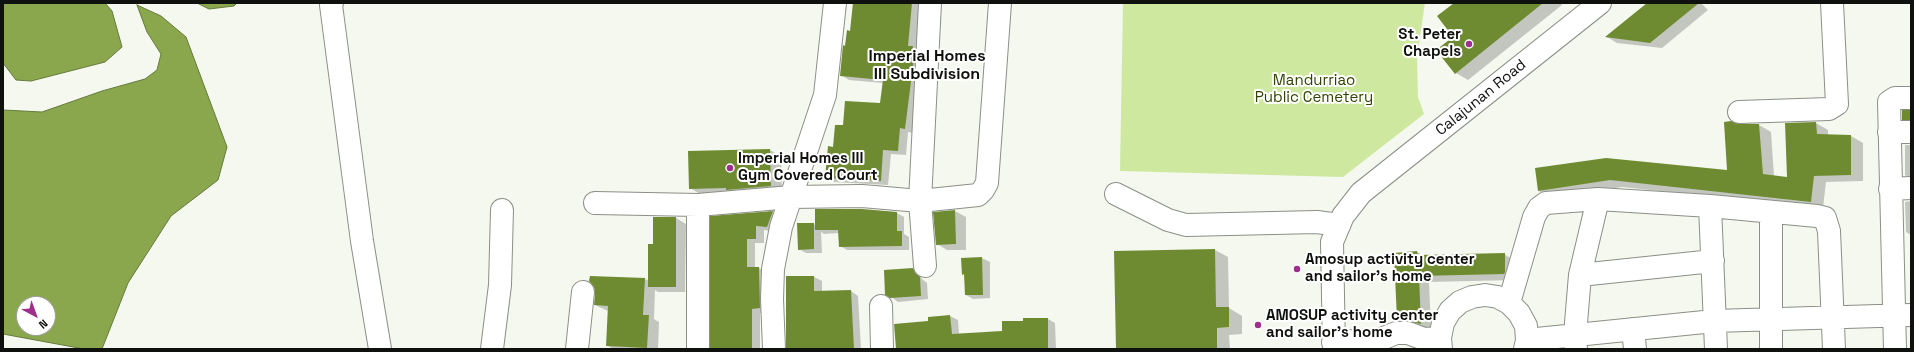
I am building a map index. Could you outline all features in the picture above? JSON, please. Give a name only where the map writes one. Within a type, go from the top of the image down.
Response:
[{"type":"street","points":[[774,349],[772,299],[773,269],[781,227],[825,95],[835,3]]},
{"type":"street","points":[[926,266],[920,201],[930,3]]},
{"type":"street","points":[[595,203],[698,206],[791,197],[862,196],[920,201],[978,195],[987,183],[1000,3]]},
{"type":"street","points":[[1739,112],[1830,109],[1837,104],[1832,3]]},
{"type":"street","points":[[331,4],[362,240],[380,349]]},
{"type":"street","name":"Calajunan Road","points":[[1333,346],[1332,242],[1343,216],[1361,193],[1593,6]]},
{"type":"street","points":[[1895,349],[1902,315],[1901,189],[1889,132],[1889,102],[1895,98],[1911,98]]},
{"type":"street","points":[[1889,132],[1911,132]]},
{"type":"street","points":[[1116,194],[1168,220],[1186,225],[1317,222],[1339,225]]},
{"type":"street","points":[[1575,342],[1580,275],[1598,200]]},
{"type":"street","points":[[1509,304],[1534,217],[1539,208],[1546,203],[1598,200],[1710,206],[1817,216],[1825,218],[1828,222],[1834,349]]},
{"type":"street","points":[[698,206],[698,349]]},
{"type":"street","points":[[1710,206],[1716,349]]},
{"type":"street","points":[[492,349],[500,285],[502,210]]},
{"type":"street","points":[[1771,212],[1771,349]]},
{"type":"street","points":[[1580,275],[1713,261]]},
{"type":"street","points":[[577,349],[582,292]]},
{"type":"street","points":[[1333,346],[1386,345],[1396,333],[1408,333],[1428,344],[1450,311],[1460,302],[1472,297],[1485,295],[1498,297],[1519,313],[1526,326],[1526,345],[1634,339],[1714,321],[1902,315]]},
{"type":"street","points":[[881,306],[882,349]]},
{"type":"green space","name":"Mandurriao Public Cemetery","points":[[1123,3],[1425,3],[1417,57],[1418,97],[1424,114],[1343,177],[1120,171]]},
{"type":"shaded area","points":[[3,3],[105,3],[112,11],[122,47],[105,62],[31,81],[16,80],[3,63]]},
{"type":"shaded area","points":[[197,3],[237,3],[234,6],[209,9]]},
{"type":"shaded area","points":[[137,5],[161,16],[186,37],[227,147],[218,180],[171,216],[128,283],[102,349],[84,349],[3,334],[3,110],[42,112],[102,91],[145,79],[157,70],[161,54],[147,32]]},
{"type":"building","points":[[853,3],[912,3],[908,46],[913,46],[912,57],[914,58],[905,129],[900,128],[898,151],[883,150],[881,181],[825,178],[828,146],[833,147],[835,125],[843,125],[845,101],[880,103],[883,80],[840,76],[843,45],[845,46],[847,30],[850,31]]},
{"type":"building","name":"St. Peter Chapels","points":[[1454,3],[1543,3],[1455,74],[1436,50],[1453,37],[1437,16]]},
{"type":"building","points":[[1647,3],[1699,3],[1650,43],[1605,37]]},
{"type":"building","points":[[1902,110],[1911,110],[1911,120],[1902,120]]},
{"type":"building","points":[[1731,121],[1739,124],[1759,124],[1763,174],[1787,177],[1785,123],[1816,122],[1817,134],[1851,135],[1851,175],[1814,176],[1811,202],[1610,180],[1538,191],[1535,168],[1606,158],[1727,170],[1724,122]]},
{"type":"building","points":[[770,149],[771,186],[726,190],[726,188],[689,189],[688,151]]},
{"type":"building","points":[[815,209],[862,209],[897,212],[897,231],[902,231],[902,246],[839,247],[838,230],[815,230]]},
{"type":"building","points":[[955,210],[956,244],[936,245],[933,212]]},
{"type":"building","points":[[773,211],[767,227],[756,226],[756,239],[747,239],[747,267],[759,267],[760,308],[752,309],[752,349],[710,349],[710,216]]},
{"type":"building","points":[[653,217],[676,217],[676,287],[648,287],[648,244],[653,244]]},
{"type":"building","points":[[797,223],[814,223],[814,249],[798,250]]},
{"type":"building","points":[[1215,249],[1216,307],[1229,307],[1229,327],[1217,328],[1217,349],[1116,349],[1114,251]]},
{"type":"building","points":[[1417,251],[1418,255],[1505,253],[1505,272],[1504,274],[1419,276],[1421,324],[1397,320],[1394,253]]},
{"type":"building","points":[[982,257],[983,295],[965,295],[964,274],[962,275],[961,258]]},
{"type":"building","points":[[913,268],[915,273],[920,277],[921,296],[890,298],[885,295],[884,270]]},
{"type":"building","points":[[590,276],[645,278],[643,315],[649,315],[647,348],[606,346],[608,306],[594,305],[595,293],[594,287],[589,281]]},
{"type":"building","points":[[786,276],[814,276],[814,291],[851,290],[854,349],[786,349]]},
{"type":"building","points":[[950,315],[952,334],[1002,331],[1002,321],[1023,321],[1023,318],[1048,318],[1048,349],[896,349],[894,324],[928,321],[928,317]]},
{"type":"place","name":"St. Peter Chapels","points":[[1469,44]]},
{"type":"place","name":"Imperial Homes III Gym Covered Court","points":[[730,168]]},
{"type":"place","name":"Amosup activity center and sailor's home","points":[[1297,269]]},
{"type":"place","name":"AMOSUP activity center and sailor's home","points":[[1258,325]]},
{"type":"district","name":"Imperial Homes III Subdivision","points":[[927,66]]}]
